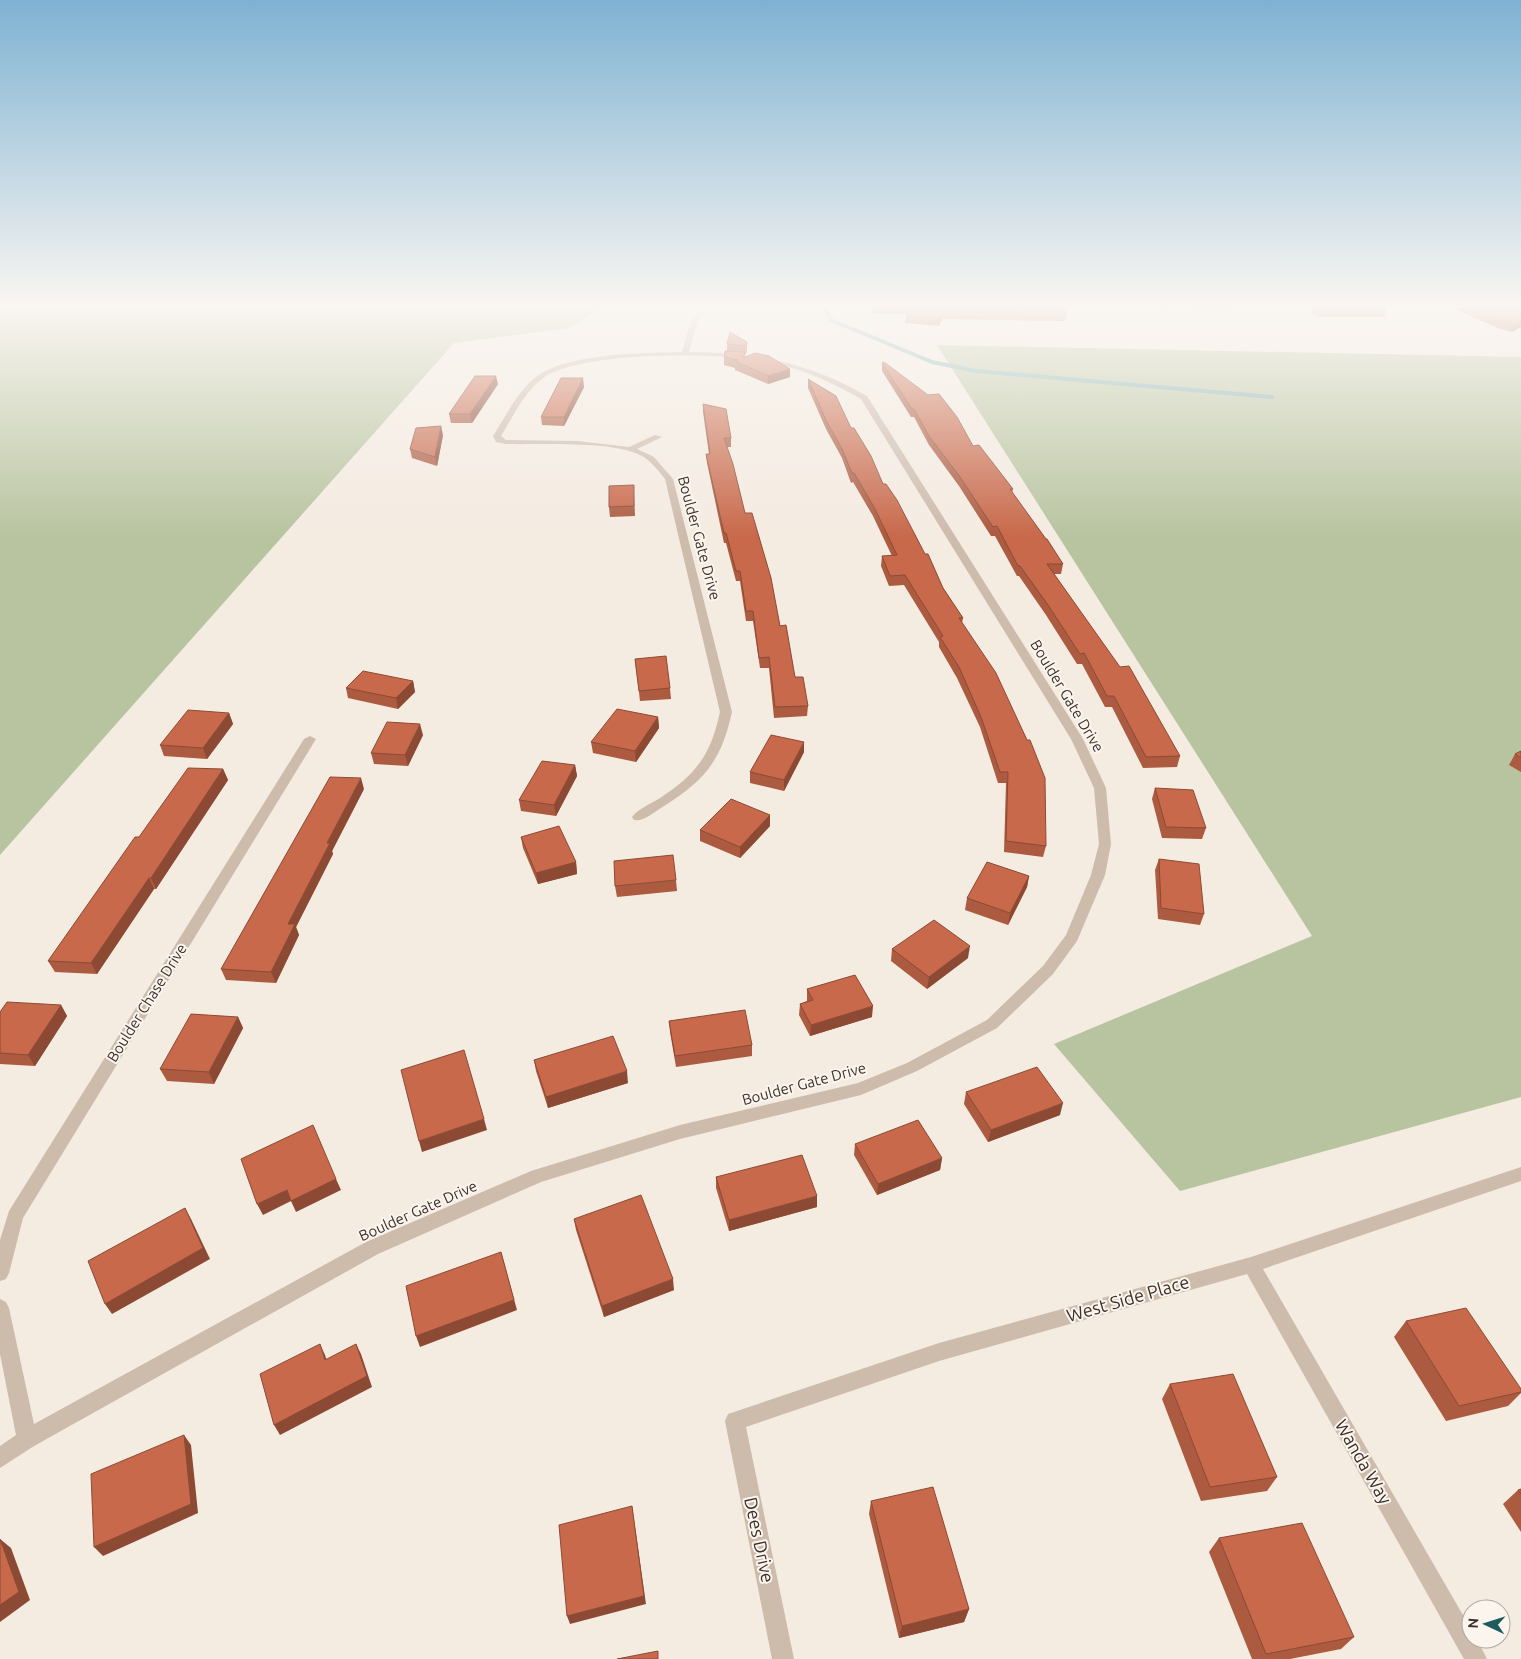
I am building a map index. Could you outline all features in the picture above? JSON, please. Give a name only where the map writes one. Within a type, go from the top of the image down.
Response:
[{"type":"street","name":"Boulder Gate Drive","points":[[536,381],[527,389],[494,442],[605,446],[631,449],[646,455],[657,463],[669,479],[726,712],[722,735],[710,762],[683,789],[638,816]]},
{"type":"street","name":"Boulder Gate Drive","points":[[0,1458],[27,1439],[372,1248],[537,1176],[680,1132],[861,1089],[912,1067],[992,1024],[1048,970],[1072,937],[1098,874],[1105,844],[1100,788],[1077,739],[864,398],[843,385],[832,381]]},
{"type":"street","points":[[631,449],[658,437]]},
{"type":"street","name":"Boulder Chase Drive","points":[[0,1273],[15,1216],[310,739]]},
{"type":"street","name":"West Side Place","points":[[734,1421],[939,1352],[1251,1265],[1521,1174]]},
{"type":"street","name":"Wanda Way","points":[[1251,1265],[1476,1659]]},
{"type":"street","points":[[0,1308],[27,1439]]},
{"type":"street","name":"Dees Drive","points":[[734,1421],[783,1659]]},
{"type":"green space","points":[[0,381],[420,381],[0,855]]},
{"type":"green space","points":[[960,381],[1521,381],[1521,1097],[1180,1191],[1054,1044],[1312,936]]},
{"type":"building","points":[[471,381],[492,381],[470,414],[449,414]]},
{"type":"building","points":[[559,381],[581,381],[564,417],[541,417]]},
{"type":"building","points":[[809,381],[836,396],[851,428],[854,428],[871,456],[883,484],[886,484],[897,500],[925,554],[928,554],[943,588],[963,618],[959,618],[996,673],[1027,740],[1030,740],[1045,778],[1046,846],[1006,841],[1008,772],[1000,772],[981,717],[959,667],[940,637],[943,636],[905,575],[890,576],[882,556],[897,555],[874,507],[854,473],[852,473],[842,449],[826,420]]},
{"type":"building","points":[[894,381],[910,381],[928,395],[939,394],[957,417],[973,446],[979,445],[1013,489],[1010,489],[1063,564],[1047,564],[1120,667],[1129,666],[1180,756],[1146,757],[1114,696],[1107,696],[1084,653],[1080,654],[1048,605],[1020,566],[1018,566],[997,526],[993,527],[960,477],[929,436],[914,409],[912,409]]},
{"type":"building","points":[[703,404],[726,409],[731,438],[724,438],[733,464],[745,513],[752,513],[771,578],[780,626],[786,625],[795,677],[803,677],[808,706],[775,707],[769,657],[759,658],[753,611],[746,611],[740,571],[736,571],[726,533],[724,533],[706,454],[710,454]]},
{"type":"building","points":[[441,426],[435,457],[410,449],[416,428]]},
{"type":"building","points":[[634,485],[634,506],[609,507],[609,486]]},
{"type":"building","points":[[666,656],[670,688],[639,691],[635,659]]},
{"type":"building","points":[[363,671],[413,681],[396,698],[346,688]]},
{"type":"building","points":[[617,709],[658,717],[635,751],[591,742]]},
{"type":"building","points":[[188,710],[229,713],[203,748],[160,745]]},
{"type":"building","points":[[387,722],[420,724],[405,755],[371,753]]},
{"type":"building","points":[[771,735],[804,742],[784,780],[750,772]]},
{"type":"building","points":[[1521,751],[1521,758],[1515,754]]},
{"type":"building","points":[[542,761],[575,765],[554,805],[519,800]]},
{"type":"building","points":[[188,768],[223,769],[151,878],[149,878],[91,963],[48,961],[135,837],[139,837]]},
{"type":"building","points":[[330,777],[361,778],[288,924],[295,924],[271,972],[221,969]]},
{"type":"building","points":[[1155,788],[1193,790],[1206,828],[1166,827]]},
{"type":"building","points":[[731,799],[770,815],[740,847],[700,830]]},
{"type":"building","points":[[559,826],[576,862],[536,873],[521,837]]},
{"type":"building","points":[[673,855],[676,880],[615,886],[614,861]]},
{"type":"building","points":[[1159,859],[1199,864],[1204,914],[1161,908]]},
{"type":"building","points":[[987,862],[1029,876],[1010,913],[967,898]]},
{"type":"building","points":[[934,920],[970,946],[929,977],[892,949]]},
{"type":"building","points":[[855,975],[873,1006],[811,1025],[800,1004],[813,1000],[807,989]]},
{"type":"building","points":[[7,1002],[61,1005],[28,1055],[0,1053],[0,1012]]},
{"type":"building","points":[[745,1010],[752,1045],[675,1056],[669,1021]]},
{"type":"building","points":[[191,1014],[238,1017],[209,1072],[160,1069]]},
{"type":"building","points":[[613,1036],[627,1071],[546,1097],[534,1060]]},
{"type":"building","points":[[464,1050],[484,1119],[419,1141],[401,1070]]},
{"type":"building","points":[[1037,1067],[1063,1103],[991,1130],[966,1092]]},
{"type":"building","points":[[918,1120],[942,1158],[878,1184],[855,1144]]},
{"type":"building","points":[[313,1125],[336,1179],[291,1201],[287,1190],[257,1204],[241,1159]]},
{"type":"building","points":[[802,1155],[817,1196],[729,1220],[716,1177]]},
{"type":"building","points":[[641,1195],[673,1279],[602,1306],[574,1219]]},
{"type":"building","points":[[185,1208],[203,1248],[105,1304],[88,1261]]},
{"type":"building","points":[[501,1252],[514,1300],[416,1336],[406,1286]]},
{"type":"building","points":[[1466,1308],[1521,1389],[1521,1392],[1459,1406],[1406,1321]]},
{"type":"building","points":[[320,1344],[325,1360],[356,1344],[367,1376],[274,1425],[260,1374]]},
{"type":"building","points":[[1233,1374],[1277,1477],[1210,1487],[1170,1384]]},
{"type":"building","points":[[184,1435],[191,1504],[94,1547],[91,1474]]},
{"type":"building","points":[[933,1487],[969,1609],[902,1626],[871,1501]]},
{"type":"building","points":[[632,1506],[644,1596],[567,1616],[559,1525]]},
{"type":"building","points":[[1302,1523],[1354,1637],[1266,1654],[1219,1538]]},
{"type":"building","points":[[0,1539],[19,1592],[0,1605]]},
{"type":"building","points":[[658,1651],[658,1659],[617,1659]]},
{"type":"waterway","points":[[1095,381],[1272,397]]}]
